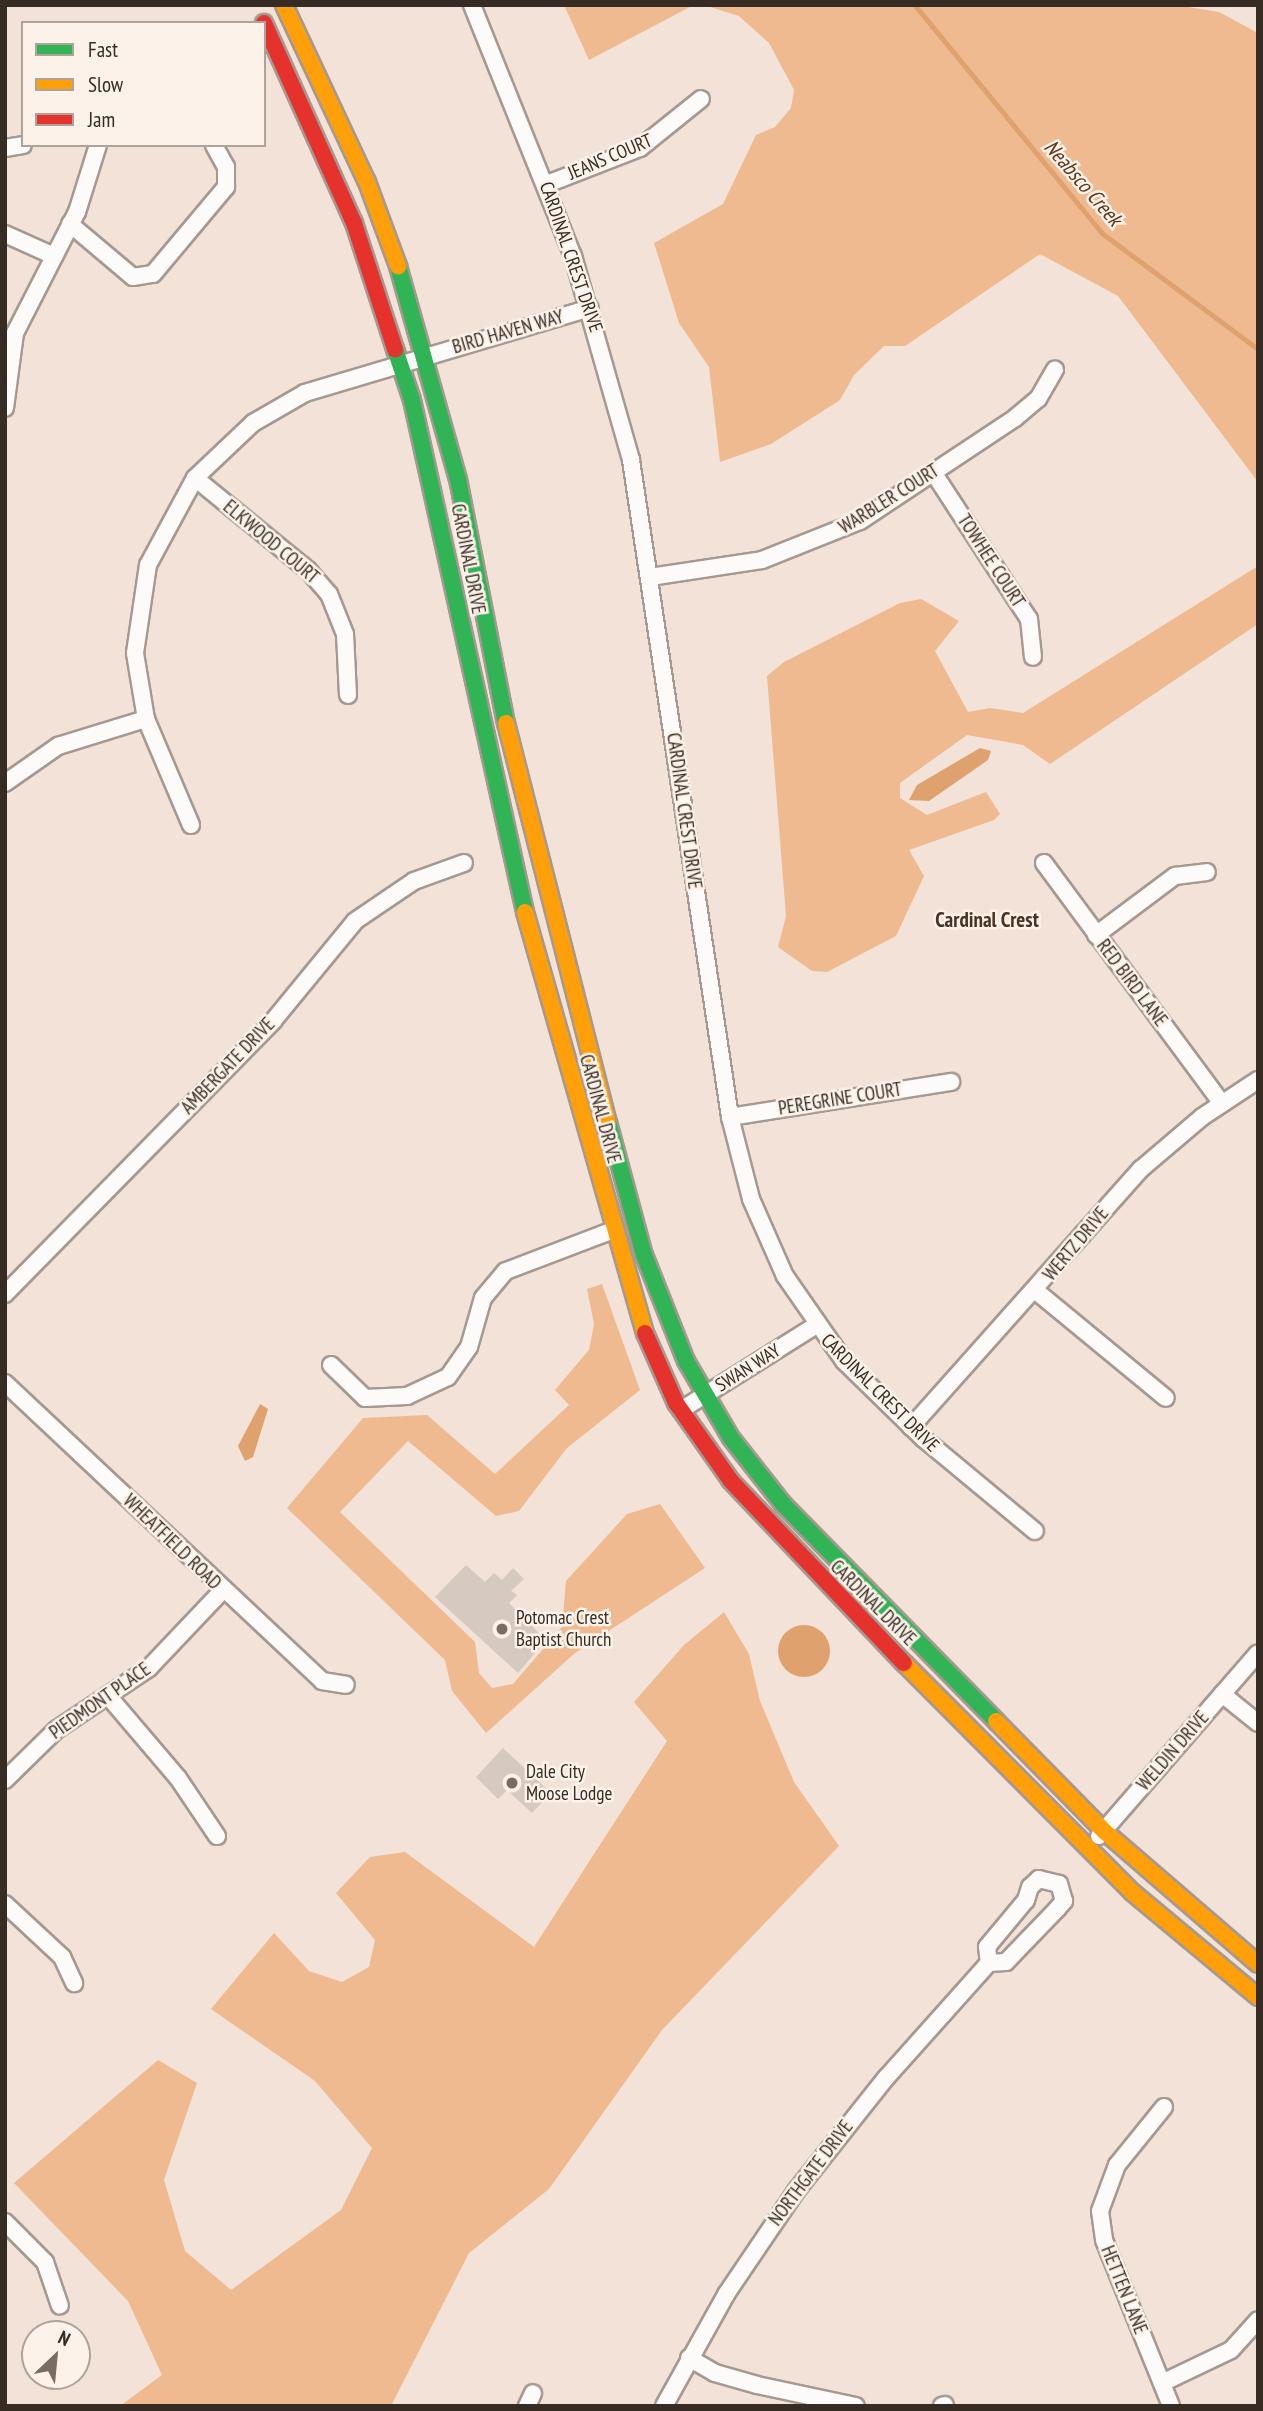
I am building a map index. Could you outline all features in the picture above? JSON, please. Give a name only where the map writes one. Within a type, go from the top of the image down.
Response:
[{"type":"main road","name":"CARDINAL DRIVE","points":[[254,5],[263,21]]},
{"type":"main road","name":"CARDINAL DRIVE","points":[[284,5],[367,182],[427,356],[554,922],[644,1255],[673,1332],[705,1395],[783,1504],[1104,1831],[1258,1964]]},
{"type":"main road","name":"CARDINAL DRIVE","points":[[266,27],[337,178],[401,363],[435,499],[491,776],[611,1231],[633,1306],[681,1410],[763,1520],[1087,1849],[1258,1997]]},
{"type":"street","name":"CARDINAL CREST DRIVE","points":[[472,5],[547,184],[590,308],[631,460],[730,1116],[766,1238],[815,1326],[911,1427],[1035,1531]]},
{"type":"street","name":"JEANS COURT","points":[[547,184],[640,148],[701,99]]},
{"type":"street","points":[[5,408],[10,332],[54,256],[88,188],[98,147]]},
{"type":"street","points":[[70,224],[133,277],[153,274],[226,187],[226,167],[215,147]]},
{"type":"street","points":[[5,233],[54,256]]},
{"type":"street","name":"BIRD HAVEN WAY","points":[[191,825],[146,719],[135,653],[141,591],[161,533],[195,478],[228,443],[275,409],[338,381],[590,308]]},
{"type":"street","name":"WARBLER COURT","points":[[650,577],[798,549],[860,521],[1038,399],[1055,370]]},
{"type":"street","name":"TOWHEE COURT","points":[[933,472],[1029,620],[1033,657]]},
{"type":"street","name":"ELKWOOD COURT","points":[[195,478],[308,570],[329,594],[345,634],[348,695]]},
{"type":"street","points":[[5,783],[58,746],[146,719]]},
{"type":"street","name":"AMBERGATE DRIVE","points":[[5,1294],[273,1021],[355,921],[414,881],[464,863]]},
{"type":"street","name":"RED BIRD LANE","points":[[1044,863],[1221,1102]]},
{"type":"street","points":[[1097,935],[1175,876],[1207,873]]},
{"type":"street","name":"WERTZ DRIVE","points":[[911,1427],[1036,1291],[1141,1169],[1221,1102],[1258,1080]]},
{"type":"street","name":"PEREGRINE COURT","points":[[730,1116],[951,1082]]},
{"type":"street","points":[[331,1365],[355,1393],[382,1400],[407,1396],[448,1377],[469,1347],[483,1298],[506,1271],[611,1231]]},
{"type":"street","points":[[1036,1291],[1166,1398]]},
{"type":"street","name":"SWAN WAY","points":[[681,1410],[815,1326]]},
{"type":"street","name":"WHEATFIELD ROAD","points":[[5,1383],[222,1590],[322,1681],[346,1685]]},
{"type":"street","name":"PIEDMONT PLACE","points":[[5,1780],[56,1730],[149,1668],[222,1590]]},
{"type":"street","name":"WELDIN DRIVE","points":[[1087,1849],[1258,1653]]},
{"type":"street","points":[[1222,1694],[1258,1723]]},
{"type":"street","points":[[109,1697],[178,1778],[217,1836]]},
{"type":"street","name":"NORTHGATE DRIVE","points":[[664,2406],[689,2358],[796,2191],[886,2078],[989,1963],[1006,1962],[1064,1901],[1059,1884],[1039,1879],[1030,1887],[1026,1900],[987,1947],[989,1963]]},
{"type":"street","points":[[5,1904],[62,1957],[74,1983]]},
{"type":"street","name":"HETTEN LANE","points":[[1164,2107],[1117,2165],[1100,2211],[1104,2240],[1171,2406]]},
{"type":"street","points":[[5,2222],[45,2262],[60,2306]]},
{"type":"street","points":[[1162,2384],[1231,2350],[1258,2320]]},
{"type":"street","points":[[689,2358],[715,2373],[757,2385],[856,2406]]},
{"type":"shaded area","points":[[564,5],[1176,5],[1219,12],[1258,33],[1258,482],[1118,296],[1040,254],[905,346],[884,346],[854,375],[840,400],[771,444],[720,462],[709,367],[679,323],[654,243],[723,204],[756,135],[775,127],[791,108],[794,90],[769,43],[739,16],[707,6],[690,7],[589,60]]},
{"type":"shaded area","points":[[1258,566],[1258,624],[1050,764],[1023,745],[967,735],[900,783],[900,798],[927,815],[986,792],[1000,814],[994,820],[909,850],[924,876],[896,936],[827,972],[812,971],[778,947],[786,916],[767,676],[784,662],[900,603],[921,599],[959,621],[935,651],[968,712],[990,708],[1023,713]]},
{"type":"shaded area","points":[[980,748],[991,751],[988,760],[929,801],[909,800],[917,785]]},
{"type":"shaded area","points":[[602,1284],[640,1390],[567,1448],[519,1511],[496,1516],[408,1441],[340,1512],[475,1642],[479,1673],[492,1688],[513,1684],[562,1627],[566,1581],[627,1514],[660,1504],[705,1568],[575,1653],[486,1733],[452,1691],[445,1660],[287,1508],[363,1418],[427,1415],[495,1474],[569,1405],[555,1390],[589,1350],[594,1324],[587,1289]]},
{"type":"shaded area","points":[[260,1404],[268,1409],[253,1457],[245,1461],[238,1446]]},
{"type":"shaded area","points":[[724,1612],[749,1654],[760,1701],[794,1782],[839,1846],[662,2030],[549,2189],[469,2253],[391,2406],[120,2406],[162,2375],[128,2301],[14,2183],[158,2060],[197,2083],[164,2180],[185,2251],[231,2290],[341,2210],[372,2148],[315,2081],[211,2009],[274,1933],[309,1971],[342,1982],[369,1967],[375,1940],[336,1893],[370,1857],[405,1852],[534,1947],[667,1741],[634,1702],[684,1645]]},
{"type":"shaded area","points":[[804,1625],[814,1627],[822,1633],[828,1641],[828,1661],[822,1669],[814,1675],[804,1677],[794,1675],[786,1669],[780,1661],[778,1651],[780,1641],[786,1633],[794,1627]]},
{"type":"building","name":"Potomac Crest Baptist Church","points":[[466,1565],[485,1582],[494,1573],[502,1580],[513,1568],[524,1579],[511,1591],[517,1595],[509,1603],[546,1640],[518,1673],[435,1597]]},
{"type":"building","name":"Dale City Moose Lodge","points":[[503,1748],[551,1793],[532,1813],[507,1790],[498,1799],[476,1777]]},
{"type":"waterway","name":"Neabsco Creek","points":[[915,5],[1102,233],[1258,349]]},
{"type":"traffic: fast","points":[[398,266],[458,479],[506,723]]},
{"type":"traffic: fast","points":[[395,349],[412,400],[525,912]]},
{"type":"traffic: fast","points":[[608,1122],[644,1255],[686,1361],[731,1438],[783,1504],[996,1721]]},
{"type":"traffic: slow","points":[[284,5],[367,182],[398,266]]},
{"type":"traffic: slow","points":[[506,723],[608,1122]]},
{"type":"traffic: slow","points":[[525,912],[645,1333]]},
{"type":"traffic: slow","points":[[904,1663],[1132,1892],[1258,1997]]},
{"type":"traffic: slow","points":[[996,1721],[1104,1831],[1258,1964]]},
{"type":"traffic: jam","points":[[266,27],[354,223],[395,349]]},
{"type":"traffic: jam","points":[[645,1333],[676,1403],[731,1481],[904,1663]]},
{"type":"place","name":"Potomac Crest Baptist Church","points":[[502,1629]]},
{"type":"place","name":"Dale City Moose Lodge","points":[[512,1783]]},
{"type":"district","name":"Cardinal Crest","points":[[987,920]]}]
